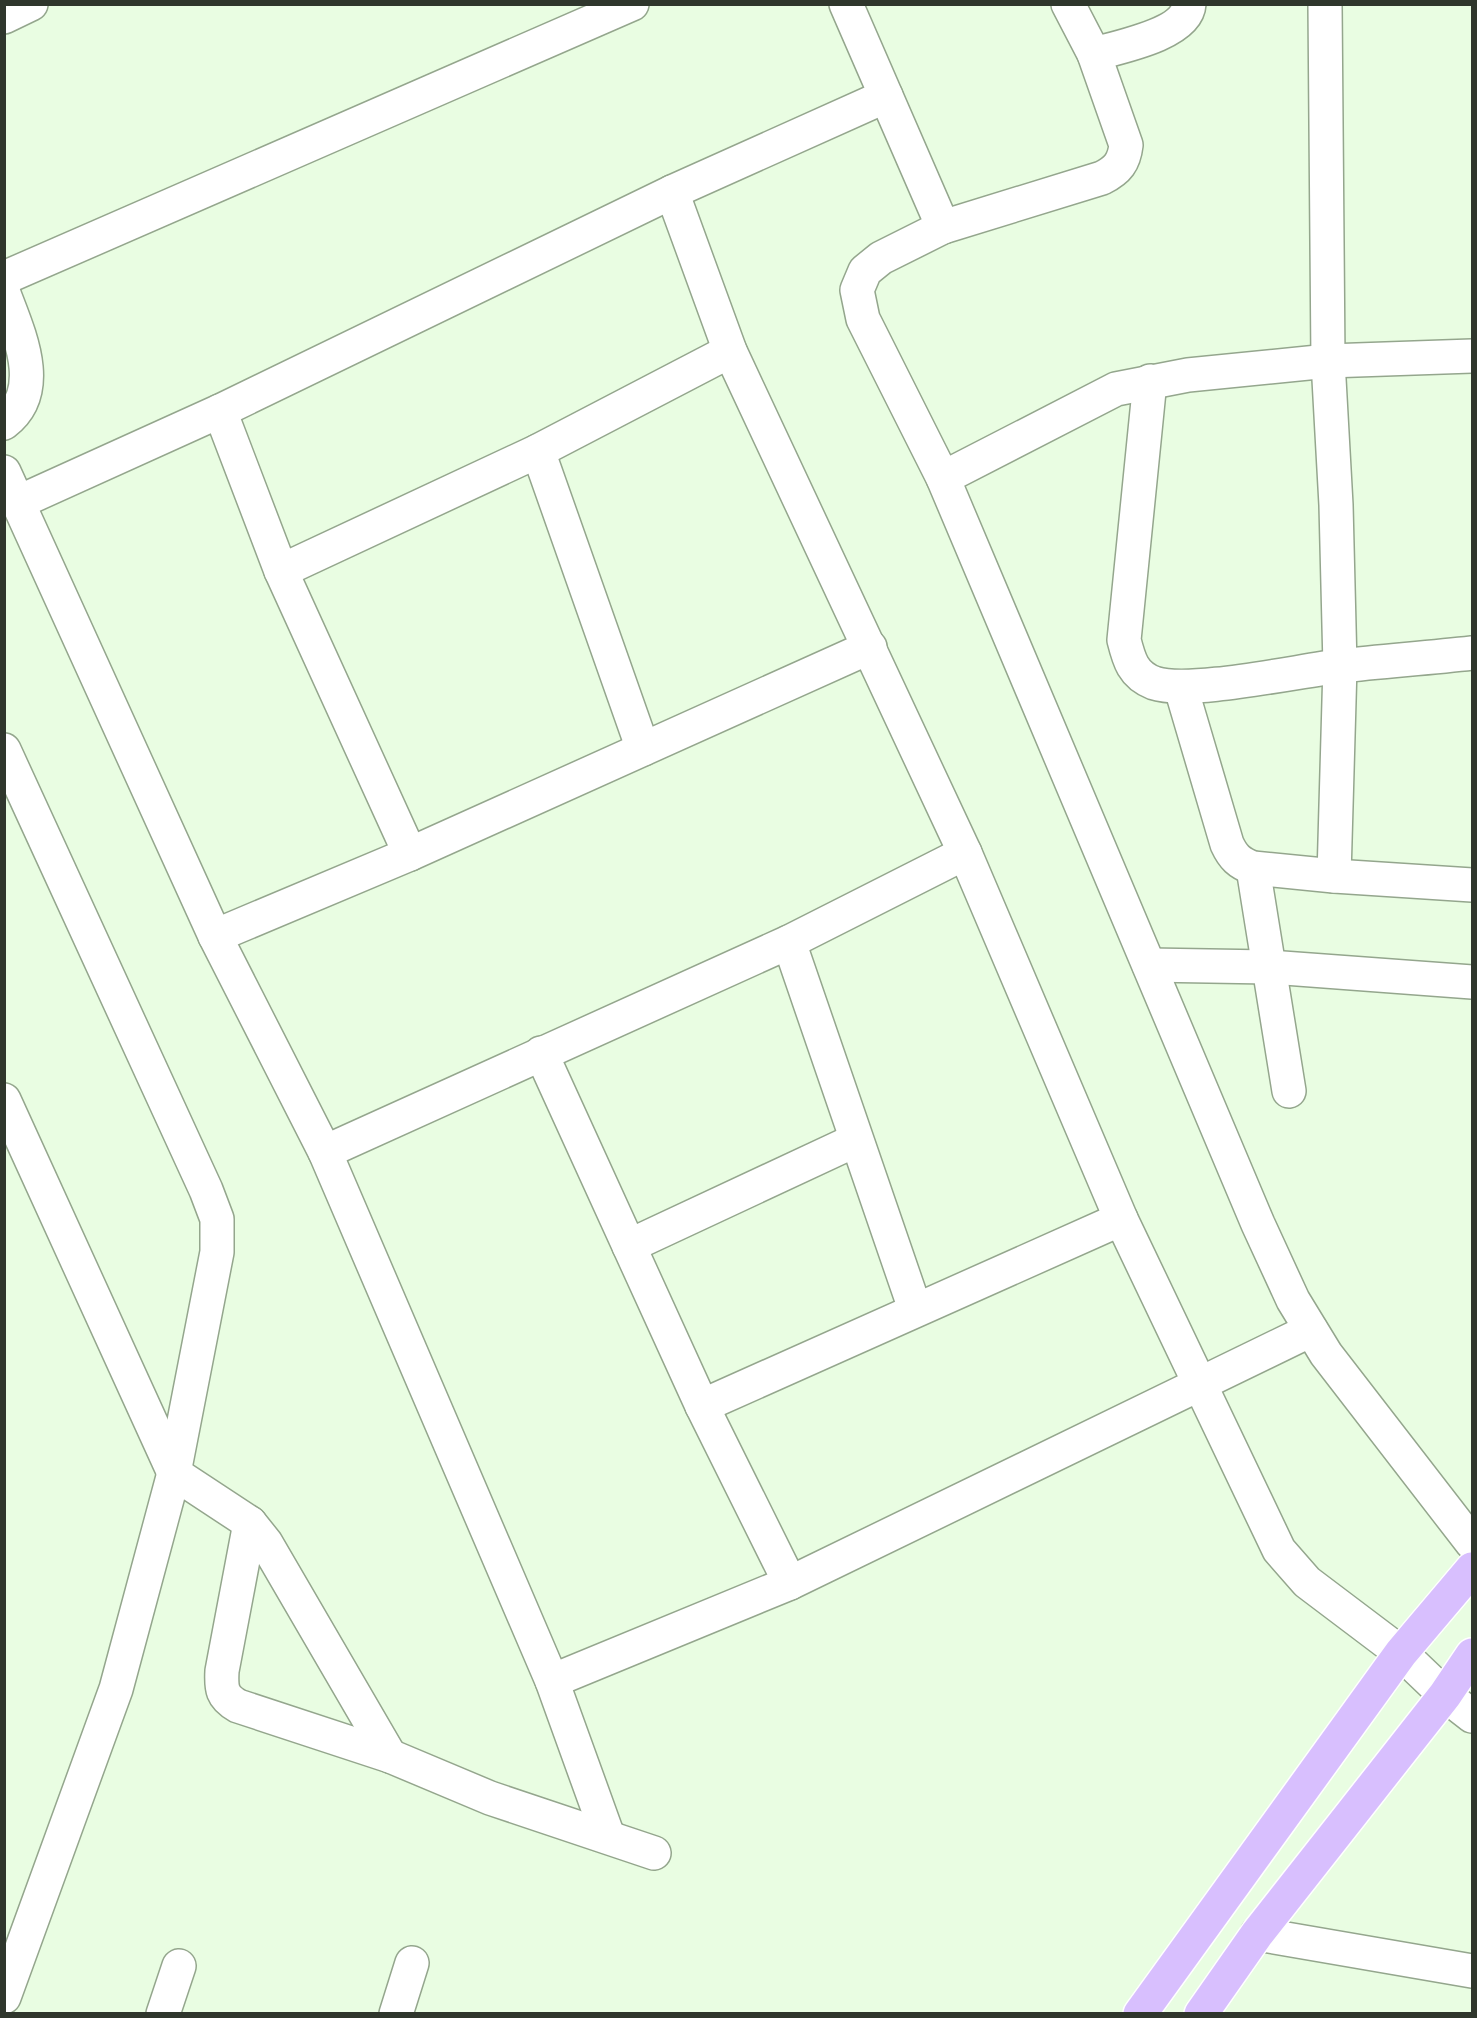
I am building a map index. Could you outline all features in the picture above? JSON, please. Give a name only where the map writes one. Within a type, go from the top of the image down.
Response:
[{"type":"main road","points":[[1140,2013],[1401,1653],[1473,1569]]},
{"type":"main road","points":[[1201,2013],[1257,1934],[1445,1695],[1473,1655]]},
{"type":"street","points":[[4,17],[31,4]]},
{"type":"street","points":[[4,278],[632,4]]},
{"type":"street","points":[[846,4],[944,226]]},
{"type":"street","points":[[1068,4],[1094,54],[1126,145],[1124,159],[1115,171],[1102,178],[944,226],[881,258],[865,271],[857,290],[863,319],[943,478],[1258,1224],[1293,1300],[1311,1330],[1373,1416],[1473,1543]]},
{"type":"street","points":[[1094,54],[1158,34],[1180,23],[1189,4]]},
{"type":"street","points":[[1325,4],[1328,361],[1336,505],[1340,666],[1334,876]]},
{"type":"street","points":[[19,502],[220,411],[672,192],[886,96]]},
{"type":"street","points":[[672,192],[730,351],[965,853],[1121,1219],[1279,1550],[1307,1582],[1401,1653],[1445,1695],[1473,1716]]},
{"type":"street","points":[[4,294],[23,343],[28,383],[13,416],[4,423]]},
{"type":"street","points":[[281,571],[538,451],[730,351]]},
{"type":"street","points":[[943,478],[1116,389],[1150,381],[1328,361],[1473,356]]},
{"type":"street","points":[[1150,381],[1124,640],[1129,661],[1137,674],[1154,683],[1181,688],[1340,666],[1473,653]]},
{"type":"street","points":[[220,411],[281,571],[410,855]]},
{"type":"street","points":[[538,451],[643,749]]},
{"type":"street","points":[[4,472],[215,936],[325,1152],[552,1681],[608,1836]]},
{"type":"street","points":[[215,936],[410,855],[870,647]]},
{"type":"street","points":[[1181,688],[1227,844],[1233,856],[1242,864],[1253,868],[1334,876],[1473,885]]},
{"type":"street","points":[[4,750],[201,1179],[217,1220],[218,1252],[174,1473],[116,1689],[4,1997]]},
{"type":"street","points":[[325,1152],[789,942],[965,853]]},
{"type":"street","points":[[1253,868],[1289,1091]]},
{"type":"street","points":[[789,942],[915,1309]]},
{"type":"street","points":[[1149,965],[1269,967],[1473,982]]},
{"type":"street","points":[[541,1053],[702,1406],[790,1583]]},
{"type":"street","points":[[4,1100],[174,1473],[250,1523],[266,1543],[390,1756]]},
{"type":"street","points":[[629,1246],[856,1140]]},
{"type":"street","points":[[702,1406],[1121,1219]]},
{"type":"street","points":[[552,1681],[790,1583],[1311,1330]]},
{"type":"street","points":[[250,1523],[222,1671],[221,1687],[226,1699],[238,1706],[390,1756],[490,1798],[654,1853]]},
{"type":"street","points":[[1257,1934],[1473,1971]]},
{"type":"street","points":[[396,2013],[412,1964]]},
{"type":"street","points":[[163,2013],[179,1966]]}]
